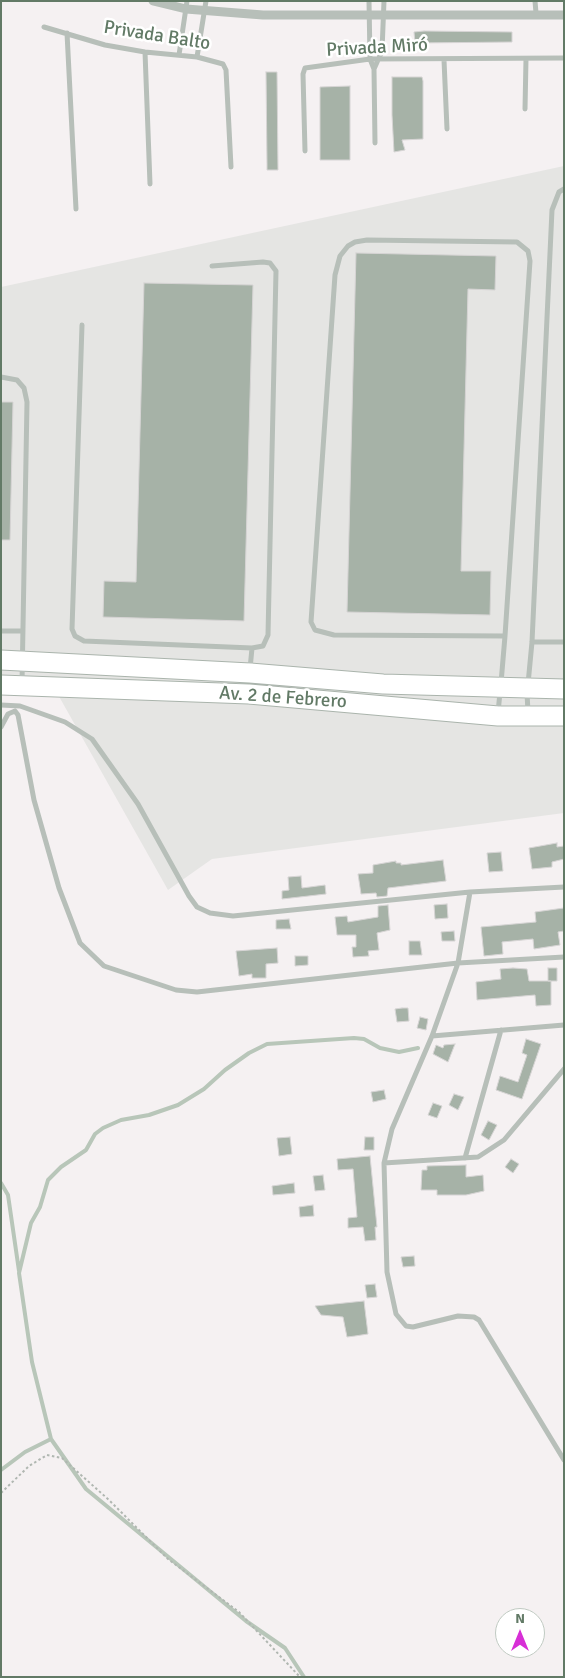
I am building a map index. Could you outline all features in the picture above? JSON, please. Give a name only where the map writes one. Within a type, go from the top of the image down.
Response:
[{"type":"main road","name":"Av. 2 de Febrero","points":[[1,660],[249,684],[498,716],[564,716]]},
{"type":"main road","name":"Av. 2 de Febrero","points":[[1,685],[384,684],[527,687],[564,690]]},
{"type":"street","points":[[153,1],[206,6],[263,15],[384,16],[536,13],[564,15]]},
{"type":"street","points":[[369,1],[370,59],[374,69]]},
{"type":"street","points":[[374,69],[382,51],[384,1]]},
{"type":"street","points":[[535,1],[536,13]]},
{"type":"street","points":[[179,55],[187,5]]},
{"type":"street","points":[[197,57],[206,6]]},
{"type":"street","name":"Privada Balto","points":[[44,27],[105,45],[217,61],[226,70],[230,167]]},
{"type":"street","points":[[67,33],[76,209]]},
{"type":"street","points":[[145,52],[150,184]]},
{"type":"street","name":"Privada Miró","points":[[306,151],[303,71],[308,67],[370,59],[564,58]]},
{"type":"street","points":[[525,109],[526,59]]},
{"type":"street","name":"Privada Miró","points":[[444,60],[446,128]]},
{"type":"street","name":"Privada Miró","points":[[374,69],[375,143]]},
{"type":"street","points":[[528,715],[527,687],[532,642],[552,210],[559,192],[564,189]]},
{"type":"street","points":[[498,716],[505,636],[530,261],[528,251],[517,242],[367,240],[356,242],[348,246],[340,256],[335,275],[311,622],[315,630],[334,635],[505,636]]},
{"type":"street","points":[[82,326],[72,629],[75,636],[84,641],[252,648],[263,646],[268,635],[276,271],[270,263],[263,262],[212,266]]},
{"type":"street","points":[[1,377],[17,380],[24,388],[27,402],[22,686]]},
{"type":"street","points":[[1,631],[23,631]]},
{"type":"street","points":[[532,642],[564,642]]},
{"type":"street","points":[[249,684],[252,648]]},
{"type":"street","points":[[1,705],[20,706],[65,722],[92,739],[138,804],[189,896],[197,907],[210,913],[233,916],[470,892],[564,887]]},
{"type":"street","points":[[1,728],[8,714],[15,711],[18,715],[34,800],[60,888],[80,943],[104,966],[176,990],[197,992],[458,963],[564,957]]},
{"type":"street","points":[[470,892],[458,963],[432,1036],[392,1129],[384,1163],[387,1272],[396,1314],[406,1326],[413,1327],[458,1316],[474,1317],[479,1320],[564,1460]]},
{"type":"street","points":[[432,1036],[564,1025]]},
{"type":"street","points":[[465,1158],[501,1030]]},
{"type":"street","points":[[384,1163],[478,1157],[504,1140],[564,1069]]},
{"type":"path","points":[[1,1493],[35,1462],[47,1455],[62,1458],[109,1500],[168,1559],[239,1612],[300,1677]]},
{"type":"shaded area","points":[[564,166],[564,813],[212,859],[168,890],[52,684],[1,693],[1,287]]},
{"type":"building","points":[[414,32],[512,32],[512,42],[415,43]]},
{"type":"building","points":[[266,72],[277,72],[278,170],[267,170]]},
{"type":"building","points":[[392,77],[422,77],[423,81],[423,139],[402,140],[405,150],[394,152],[392,115]]},
{"type":"building","points":[[350,86],[350,160],[320,160],[320,87]]},
{"type":"building","points":[[356,253],[496,256],[495,290],[468,289],[461,571],[491,571],[490,615],[347,612]]},
{"type":"building","points":[[144,283],[253,285],[244,621],[103,617],[104,581],[136,582]]},
{"type":"building","points":[[1,402],[13,402],[10,540],[1,540]]},
{"type":"building","points":[[557,843],[557,847],[564,846],[564,859],[552,862],[552,867],[532,869],[529,848]]},
{"type":"building","points":[[501,852],[503,871],[489,872],[487,853]]},
{"type":"building","points":[[443,860],[446,881],[388,888],[387,896],[377,897],[376,893],[361,894],[358,874],[373,873],[373,865],[396,861],[396,863],[401,863],[401,865]]},
{"type":"building","points":[[301,876],[302,888],[325,885],[326,894],[282,899],[282,891],[289,890],[288,877]]},
{"type":"building","points":[[447,904],[448,918],[435,919],[434,905]]},
{"type":"building","points":[[388,905],[390,930],[377,933],[379,950],[368,951],[369,956],[353,957],[352,947],[356,947],[356,935],[337,935],[335,917],[347,916],[348,922],[378,917],[378,906]]},
{"type":"building","points":[[564,908],[564,931],[558,932],[560,945],[534,949],[533,939],[502,942],[503,954],[484,956],[481,927],[536,922],[535,912]]},
{"type":"building","points":[[289,919],[291,929],[276,929],[276,920]]},
{"type":"building","points":[[454,931],[455,941],[442,941],[441,932]]},
{"type":"building","points":[[409,941],[420,941],[422,955],[409,955]]},
{"type":"building","points":[[277,948],[278,963],[266,964],[266,978],[252,978],[252,974],[239,976],[236,951]]},
{"type":"building","points":[[295,956],[308,956],[308,965],[295,966]]},
{"type":"building","points":[[548,968],[557,968],[557,981],[548,981]]},
{"type":"building","points":[[500,969],[527,969],[529,981],[551,981],[551,1005],[536,1006],[535,995],[477,1000],[476,982],[501,979]]},
{"type":"building","points":[[408,1008],[409,1021],[397,1022],[395,1009]]},
{"type":"building","points":[[420,1017],[428,1019],[426,1030],[417,1028]]},
{"type":"building","points":[[526,1039],[541,1044],[522,1099],[496,1090],[500,1076],[518,1082],[527,1055],[522,1053]]},
{"type":"building","points":[[455,1044],[448,1062],[433,1054],[436,1045],[443,1048],[444,1045]]},
{"type":"building","points":[[384,1090],[386,1099],[373,1102],[371,1092]]},
{"type":"building","points":[[454,1094],[464,1097],[458,1110],[449,1105]]},
{"type":"building","points":[[433,1103],[442,1106],[437,1118],[428,1115]]},
{"type":"building","points":[[488,1121],[497,1125],[489,1140],[481,1135]]},
{"type":"building","points":[[290,1137],[292,1154],[279,1156],[277,1138]]},
{"type":"building","points":[[365,1137],[374,1137],[374,1150],[364,1150]]},
{"type":"building","points":[[370,1156],[377,1227],[375,1227],[376,1240],[365,1241],[363,1227],[348,1228],[348,1218],[357,1217],[353,1169],[338,1170],[337,1159]]},
{"type":"building","points":[[511,1159],[519,1164],[513,1173],[505,1167]]},
{"type":"building","points":[[466,1165],[466,1177],[483,1175],[484,1191],[466,1195],[437,1195],[437,1190],[421,1190],[422,1170],[427,1170],[427,1166]]},
{"type":"building","points":[[323,1175],[325,1190],[315,1191],[313,1176]]},
{"type":"building","points":[[294,1183],[295,1193],[273,1195],[272,1186]]},
{"type":"building","points":[[313,1205],[314,1216],[300,1217],[299,1207]]},
{"type":"building","points":[[414,1256],[415,1266],[403,1267],[401,1257]]},
{"type":"building","points":[[375,1284],[377,1297],[367,1298],[365,1285]]},
{"type":"building","points":[[364,1301],[368,1334],[347,1337],[343,1317],[321,1315],[315,1306]]},
{"type":"waterway","points":[[304,1677],[285,1648],[246,1621],[86,1489],[51,1439],[32,1362],[19,1273],[31,1223],[40,1207],[48,1180],[61,1167],[86,1150],[95,1134],[103,1128],[121,1120],[149,1115],[178,1105],[204,1089],[225,1070],[249,1053],[267,1044],[354,1038],[364,1039],[380,1048],[399,1052],[418,1048]]},
{"type":"waterway","points":[[1,1183],[8,1195],[19,1271]]},
{"type":"waterway","points":[[1,1470],[25,1452],[51,1439]]}]
